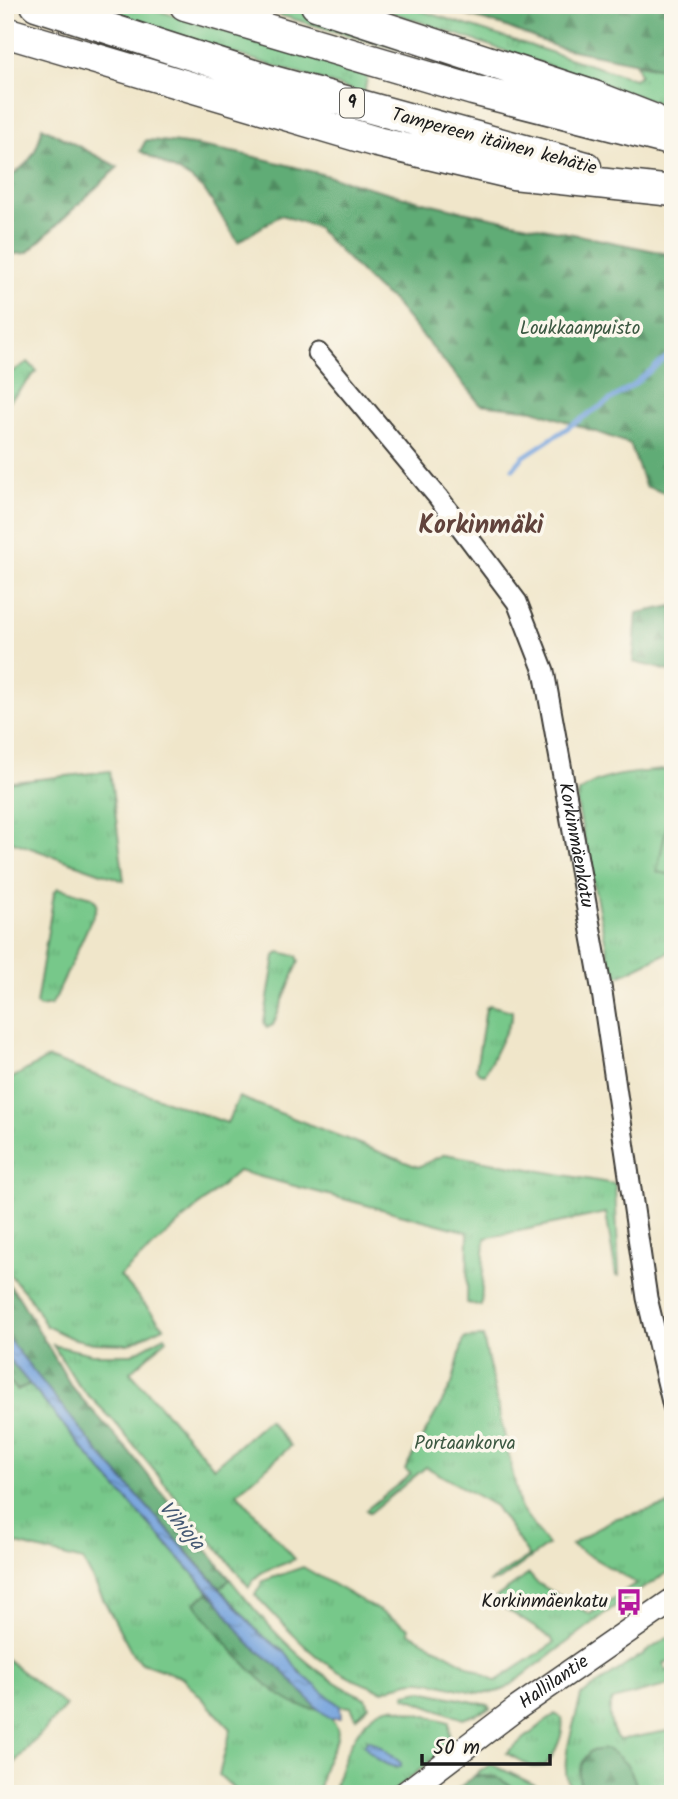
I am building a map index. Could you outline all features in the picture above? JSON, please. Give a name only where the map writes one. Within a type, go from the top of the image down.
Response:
[{"type":"highway","name":"Tampereen itäinen kehätie","points":[[36,5],[282,83],[673,190]]},
{"type":"highway","name":"9","points":[[185,5],[473,90],[673,141]]},
{"type":"highway","points":[[316,5],[594,96],[673,127]]},
{"type":"highway","points":[[5,32],[377,142],[513,174],[673,190]]},
{"type":"main road","name":"Hallilantie","points":[[404,1794],[516,1709],[673,1600]]},
{"type":"street","name":"Korkinmäenkatu","points":[[318,353],[438,497],[517,602],[544,671],[602,992],[647,1298],[673,1406]]},
{"type":"green space","points":[[78,5],[139,5],[368,74],[364,94]]},
{"type":"green space","points":[[245,5],[288,5],[472,64],[478,73]]},
{"type":"green space","points":[[370,5],[407,6],[634,79],[640,75],[636,65],[673,70],[673,108]]},
{"type":"green space","points":[[430,5],[673,5],[673,70],[557,47],[504,26]]},
{"type":"green space","points":[[42,127],[118,167],[27,253],[5,255],[5,179],[31,158]]},
{"type":"green space","name":"Loukkaanpuisto","points":[[146,140],[218,149],[432,204],[673,255],[673,496],[645,486],[630,444],[534,410],[480,404],[392,300],[376,288],[316,227],[281,215],[238,242],[205,191],[190,178],[140,151]]},
{"type":"green space","points":[[28,362],[37,371],[5,406],[5,376]]},
{"type":"green space","points":[[673,606],[673,672],[633,662],[637,613]]},
{"type":"green space","points":[[663,770],[673,772],[673,950],[613,979],[577,803],[579,792],[608,778]]},
{"type":"green space","points":[[110,771],[124,881],[5,839],[5,783]]},
{"type":"green space","points":[[668,819],[673,820],[673,875],[657,872]]},
{"type":"green space","points":[[58,888],[92,897],[97,903],[56,997],[51,1005],[40,1007],[36,1004],[54,893]]},
{"type":"green space","points":[[279,952],[297,956],[299,961],[273,1025],[267,1028],[264,1022],[275,956]]},
{"type":"green space","points":[[489,1005],[512,1011],[512,1018],[485,1074],[476,1069],[486,1008]]},
{"type":"green space","points":[[48,1058],[227,1123],[239,1097],[418,1167],[445,1154],[615,1184],[619,1276],[616,1276],[606,1213],[485,1238],[481,1306],[467,1303],[468,1232],[238,1171],[120,1276],[164,1327],[128,1344],[93,1343],[71,1338],[46,1326],[30,1298],[5,1269],[5,1082]]},
{"type":"green space","points":[[5,1280],[19,1297],[73,1389],[128,1450],[230,1579],[220,1588],[101,1455],[5,1335]]},
{"type":"green space","points":[[165,1336],[167,1339],[130,1372],[214,1467],[268,1420],[291,1446],[237,1493],[295,1559],[258,1575],[249,1587],[113,1420],[79,1386],[53,1345],[92,1354],[132,1354]]},
{"type":"green space","name":"Portaankorva","points":[[483,1337],[520,1507],[548,1545],[500,1580],[489,1582],[529,1556],[495,1506],[426,1467],[370,1513],[366,1510],[411,1474],[405,1469],[452,1384],[464,1338]]},
{"type":"green space","points":[[5,1354],[30,1384],[17,1390],[5,1376]]},
{"type":"green space","points":[[5,1376],[17,1390],[30,1384],[99,1468],[212,1595],[208,1594],[195,1603],[234,1650],[277,1685],[311,1709],[317,1708],[333,1720],[338,1731],[337,1737],[324,1768],[318,1794],[240,1794],[219,1775],[231,1729],[182,1677],[142,1663],[133,1655],[83,1561],[5,1541]]},
{"type":"green space","points":[[669,1505],[673,1520],[673,1569],[611,1609],[507,1688],[497,1692],[475,1692],[421,1681],[406,1682],[384,1691],[362,1684],[328,1665],[313,1653],[255,1595],[263,1581],[303,1567],[409,1628],[408,1632],[496,1681],[554,1643],[551,1638],[492,1600],[529,1574],[536,1582],[590,1614],[636,1583],[571,1545],[613,1519]]},
{"type":"green space","points":[[230,1579],[291,1648],[327,1677],[366,1698],[369,1706],[356,1718],[351,1707],[340,1706],[321,1692],[293,1665],[288,1655],[258,1632],[220,1588]]},
{"type":"green space","points":[[208,1593],[217,1600],[248,1643],[278,1666],[317,1708],[302,1707],[285,1698],[250,1669],[195,1603]]},
{"type":"green space","points":[[673,1634],[673,1660],[664,1663],[666,1671],[673,1669],[673,1684],[612,1700],[610,1715],[612,1727],[619,1740],[673,1730],[673,1745],[666,1747],[673,1794],[575,1794],[569,1784],[566,1760],[581,1695]]},
{"type":"green space","points":[[5,1658],[66,1706],[5,1773]]},
{"type":"green space","points":[[421,1691],[488,1705],[490,1709],[463,1719],[405,1697],[405,1694]]},
{"type":"green space","points":[[392,1707],[449,1722],[450,1745],[390,1794],[333,1794],[345,1755],[352,1742],[369,1718]],"holes":[[[368,1740],[380,1746],[401,1764],[397,1768],[381,1761]]]},
{"type":"green space","points":[[555,1714],[562,1718],[561,1737],[545,1766],[532,1767],[506,1753]]},
{"type":"green space","points":[[607,1749],[628,1767],[638,1794],[588,1794],[583,1789],[579,1773],[586,1757],[590,1751]]},
{"type":"green space","points":[[491,1764],[554,1794],[524,1794],[496,1777],[474,1776]]},
{"type":"green space","points":[[474,1776],[496,1777],[524,1794],[451,1794]]},
{"type":"water","points":[[5,1335],[101,1455],[258,1632],[288,1655],[299,1672],[340,1706],[341,1718],[330,1718],[317,1708],[278,1666],[248,1643],[217,1600],[99,1468],[8,1358]]},
{"type":"water","points":[[368,1740],[401,1763],[401,1767],[386,1764],[376,1757],[364,1745]]},
{"type":"waterway","points":[[513,469],[523,457],[633,385],[673,352]]},
{"type":"place","name":"Korkinmäenkatu","points":[[629,1602]]},
{"type":"district","name":"Korkinmäki","points":[[481,526]]},
{"type":"water label","name":"Vihioja","points":[[181,1526]]}]
